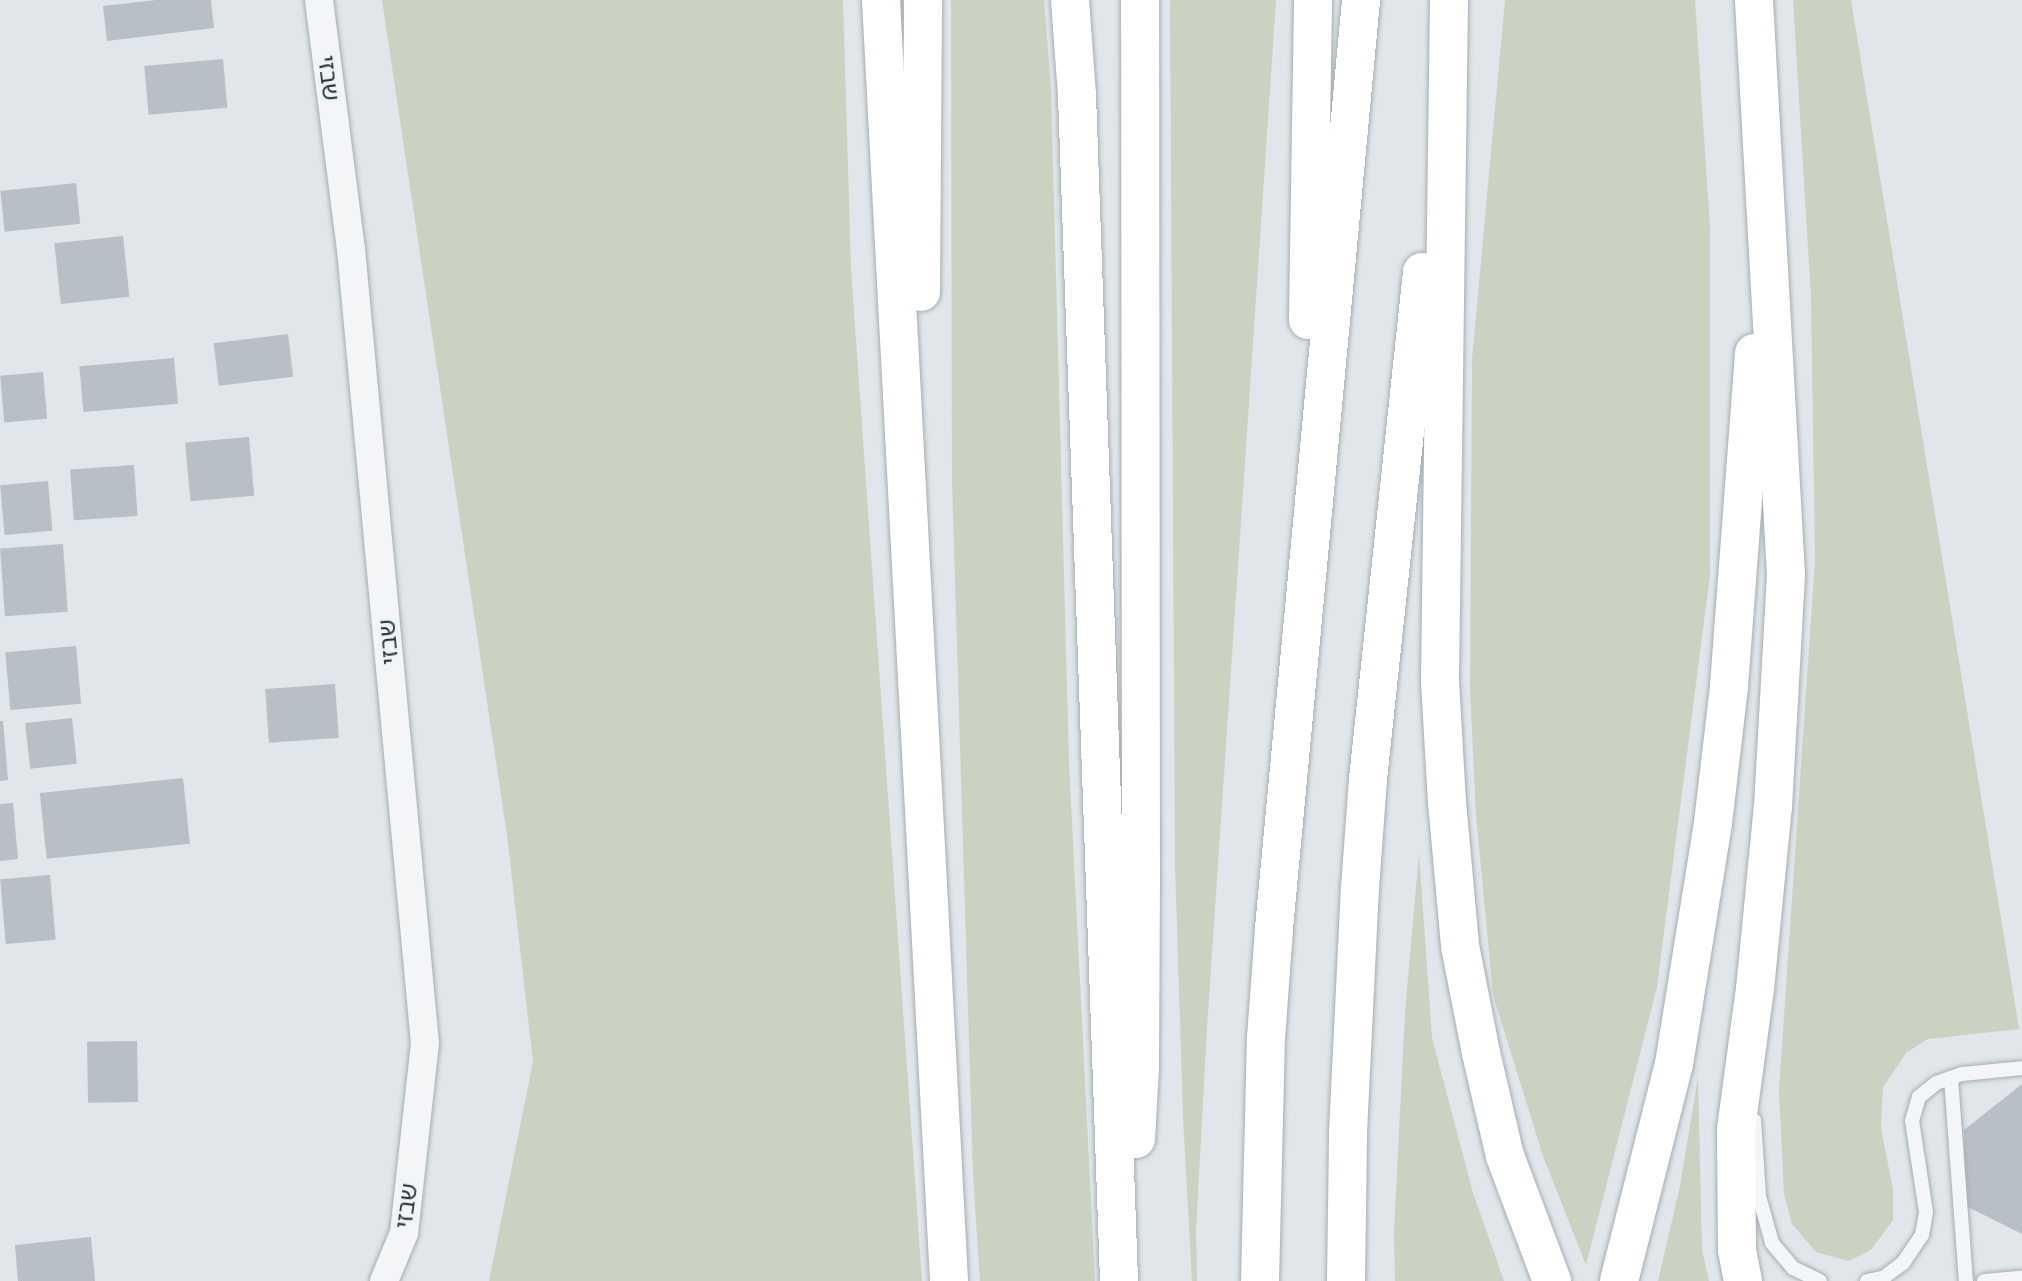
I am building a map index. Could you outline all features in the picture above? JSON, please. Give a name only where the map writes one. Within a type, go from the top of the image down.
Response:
[{"type":"highway","points":[[881,0],[949,1281]]},
{"type":"highway","points":[[919,700],[923,0]]},
{"type":"highway","points":[[1070,0],[1077,95],[1119,1281]]},
{"type":"highway","points":[[1125,1281],[1140,1054],[1140,0]]},
{"type":"highway","points":[[1303,619],[1313,0]]},
{"type":"highway","points":[[1260,1281],[1266,1038],[1361,0]]},
{"type":"highway","points":[[1742,1281],[1737,1250],[1736,1129],[1755,989],[1773,807],[1786,575],[1754,0]]},
{"type":"highway","points":[[1346,1281],[1348,1132],[1368,779],[1448,16]]},
{"type":"highway","points":[[1448,16],[1440,681],[1447,802],[1460,946],[1481,1053],[1505,1156],[1552,1281]]},
{"type":"highway","points":[[1619,1281],[1674,1064],[1690,980],[1713,823],[1729,686],[1761,251],[1762,134]]},
{"type":"street","name":"שבזי","points":[[319,0],[351,249],[425,1043],[404,1233],[384,1281]]},
{"type":"lane","points":[[1755,989],[1753,1099],[1759,1196],[1772,1243],[1793,1268],[1820,1281]]},
{"type":"lane","points":[[1867,1281],[1883,1278],[1903,1263],[1922,1235],[1926,1212],[1912,1121],[1919,1097],[1936,1083],[1951,1078],[2022,1068]]},
{"type":"lane","points":[[1951,1078],[1966,1281]]},
{"type":"lane","points":[[1984,1281],[2022,1278]]},
{"type":"green space","points":[[382,0],[843,0],[851,269],[922,1281],[489,1281],[533,1062],[507,835]]},
{"type":"green space","points":[[951,0],[1044,0],[1051,89],[1069,763],[1095,1281],[980,1281],[973,1175],[952,482]]},
{"type":"green space","points":[[1170,0],[1276,0],[1207,1028],[1196,1230],[1197,1281],[1192,1281],[1183,1117],[1175,865]]},
{"type":"green space","points":[[1505,0],[1695,0],[1710,228],[1710,575],[1657,987],[1586,1265],[1543,1156],[1493,995],[1476,815],[1470,689],[1472,359]]},
{"type":"green space","points":[[1793,0],[1851,0],[2019,1029],[1928,1039],[1907,1052],[1883,1087],[1881,1128],[1893,1190],[1893,1220],[1871,1250],[1849,1261],[1816,1252],[1792,1224],[1784,1194],[1779,1090],[1815,560],[1811,297]]},
{"type":"green space","points":[[1419,853],[1432,1038],[1473,1193],[1504,1281],[1395,1281],[1394,1232],[1405,1012]]},
{"type":"green space","points":[[1698,1077],[1702,1250],[1709,1281],[1658,1281],[1680,1186]]},
{"type":"building","points":[[156,0],[211,0],[214,28],[107,41],[103,6]]},
{"type":"building","points":[[223,59],[227,108],[149,115],[144,66]]},
{"type":"building","points":[[76,183],[80,224],[5,232],[0,191]]},
{"type":"building","points":[[123,236],[129,297],[61,304],[54,243]]},
{"type":"building","points":[[288,334],[293,377],[219,386],[214,343]]},
{"type":"building","points":[[174,358],[178,404],[83,412],[79,366]]},
{"type":"building","points":[[43,372],[47,419],[4,423],[0,376]]},
{"type":"building","points":[[249,437],[254,496],[190,501],[185,443]]},
{"type":"building","points":[[134,465],[138,516],[74,520],[70,469]]},
{"type":"building","points":[[48,481],[52,531],[5,535],[0,485]]},
{"type":"building","points":[[63,544],[68,612],[5,616],[0,548]]},
{"type":"building","points":[[76,646],[81,704],[10,710],[5,652]]},
{"type":"building","points":[[335,684],[339,738],[269,743],[265,689]]},
{"type":"building","points":[[72,718],[77,764],[30,769],[25,723]]},
{"type":"building","points":[[0,721],[3,721],[8,780],[0,781]]},
{"type":"building","points":[[183,778],[190,844],[47,859],[40,793]]},
{"type":"building","points":[[13,803],[18,859],[0,861],[0,804]]},
{"type":"building","points":[[50,875],[56,940],[6,944],[0,879]]},
{"type":"building","points":[[137,1041],[138,1102],[88,1103],[87,1042]]},
{"type":"building","points":[[2022,1084],[2022,1234],[1966,1206],[1964,1130]]},
{"type":"building","points":[[91,1237],[95,1281],[18,1281],[15,1245]]}]
